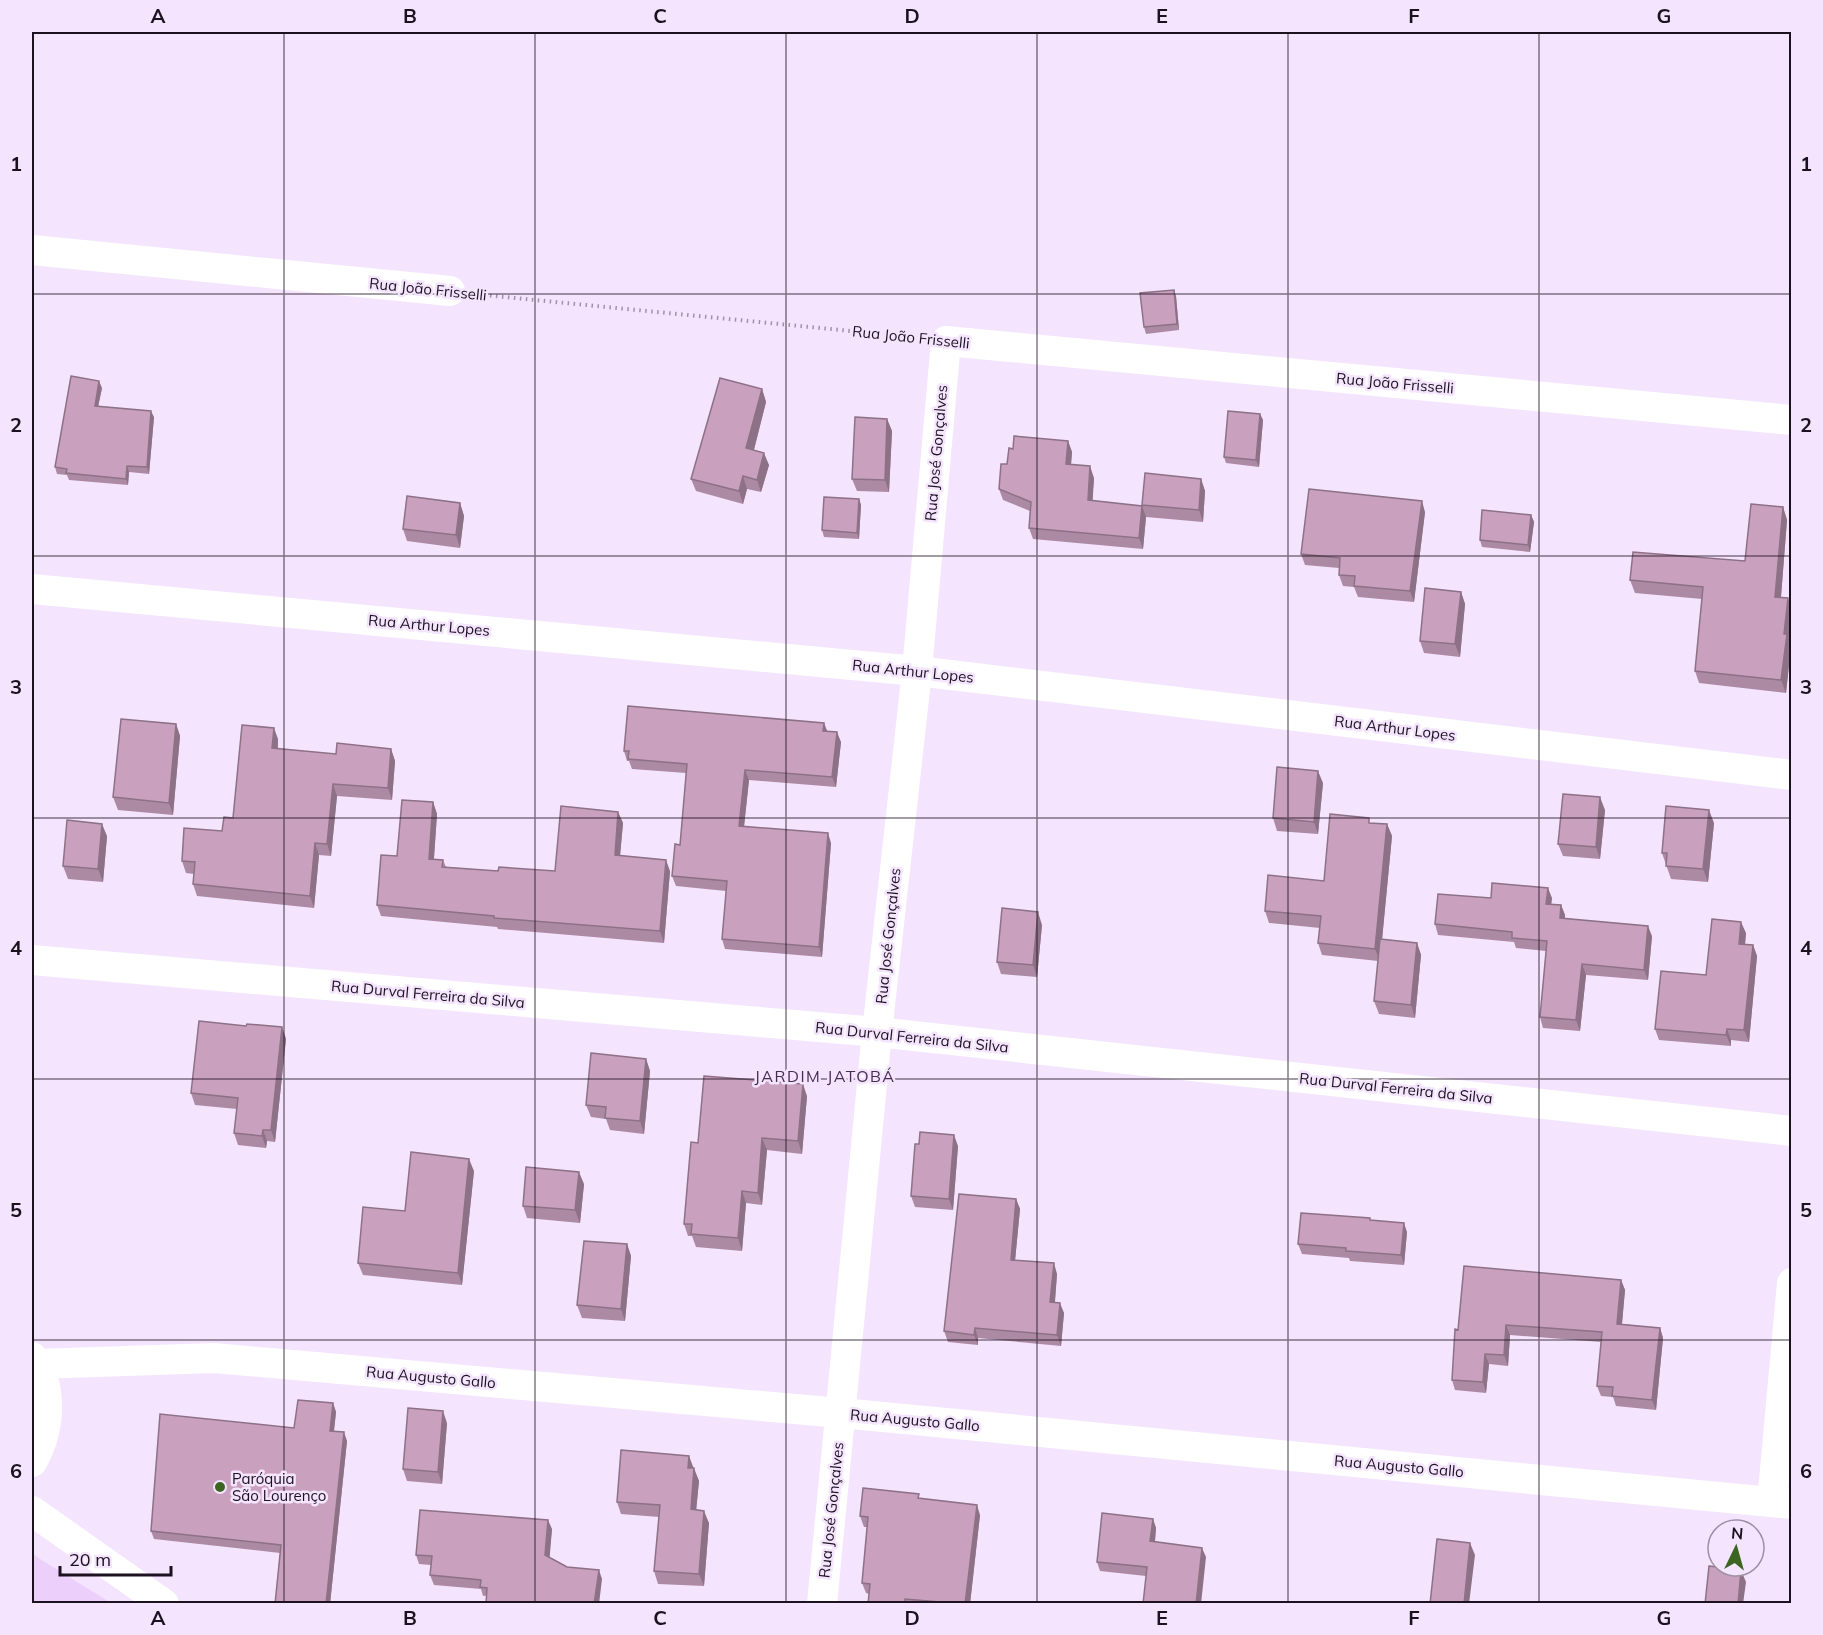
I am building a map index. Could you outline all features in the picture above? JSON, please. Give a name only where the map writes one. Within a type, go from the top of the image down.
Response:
[{"type":"street","name":"Rua João Frisselli","points":[[32,250],[450,291]]},
{"type":"street","name":"Rua João Frisselli","points":[[946,341],[1791,420]]},
{"type":"street","name":"Rua José Gonçalves","points":[[822,1604],[877,1032],[917,671],[946,341]]},
{"type":"street","name":"Rua Arthur Lopes","points":[[32,589],[917,671],[1791,775]]},
{"type":"street","name":"Rua Durval Ferreira da Silva","points":[[32,960],[877,1032],[1791,1131]]},
{"type":"street","points":[[1782,1503],[1791,1283]]},
{"type":"street","name":"Rua Augusto Gallo","points":[[34,1361],[214,1358],[841,1413],[1782,1503]]},
{"type":"street","points":[[32,1462],[40,1448],[47,1420],[46,1391],[34,1361]]},
{"type":"street","points":[[32,1511],[164,1604]]},
{"type":"path","name":"Rua João Frisselli","points":[[450,291],[946,341]]},
{"type":"shaded area","points":[[32,1553],[40,1559],[111,1603],[32,1603]]},
{"type":"building","points":[[1174,290],[1177,324],[1144,327],[1140,293]]},
{"type":"building","points":[[71,376],[99,381],[95,406],[151,411],[147,467],[127,466],[126,479],[66,473],[67,469],[55,467]]},
{"type":"building","points":[[720,378],[762,389],[746,448],[764,453],[757,480],[743,476],[739,491],[691,479]]},
{"type":"building","points":[[1228,411],[1260,414],[1256,460],[1224,457]]},
{"type":"building","points":[[855,417],[887,419],[885,480],[852,479]]},
{"type":"building","points":[[1014,436],[1068,441],[1066,464],[1090,466],[1088,500],[1142,506],[1139,538],[1029,528],[1031,502],[999,489],[1001,464],[1007,464],[1009,448],[1013,449]]},
{"type":"building","points":[[1145,473],[1201,479],[1199,510],[1142,505]]},
{"type":"building","points":[[1309,489],[1422,501],[1410,591],[1354,586],[1355,576],[1339,575],[1340,558],[1301,554]]},
{"type":"building","points":[[407,496],[460,503],[456,535],[403,529]]},
{"type":"building","points":[[824,497],[859,499],[857,533],[822,530]]},
{"type":"building","points":[[1751,504],[1783,507],[1775,597],[1788,598],[1784,634],[1787,634],[1781,680],[1695,671],[1703,587],[1630,580],[1633,552],[1745,561]]},
{"type":"building","points":[[1482,510],[1531,515],[1528,545],[1480,540]]},
{"type":"building","points":[[1425,588],[1461,592],[1455,644],[1420,641]]},
{"type":"building","points":[[628,706],[824,723],[823,731],[837,732],[832,777],[745,770],[739,826],[828,833],[819,947],[722,939],[727,881],[672,876],[675,844],[680,845],[687,764],[628,759],[629,751],[624,751]]},
{"type":"building","points":[[121,719],[176,724],[169,803],[113,797]]},
{"type":"building","points":[[242,725],[274,728],[272,748],[336,754],[337,743],[391,749],[388,788],[333,784],[327,844],[315,843],[310,896],[193,884],[195,862],[182,861],[184,828],[222,831],[224,817],[233,818]]},
{"type":"building","points":[[1277,767],[1318,771],[1314,822],[1273,818]]},
{"type":"building","points":[[1563,794],[1600,797],[1596,847],[1558,844]]},
{"type":"building","points":[[402,800],[433,802],[429,859],[443,860],[442,867],[498,871],[499,867],[555,871],[561,806],[618,812],[615,855],[666,860],[660,931],[494,918],[494,916],[377,905],[381,855],[397,856]]},
{"type":"building","points":[[1666,806],[1709,810],[1703,869],[1666,866],[1667,853],[1662,853]]},
{"type":"building","points":[[1330,814],[1369,818],[1369,823],[1387,824],[1375,949],[1318,943],[1321,916],[1265,911],[1268,875],[1324,881]]},
{"type":"building","points":[[67,820],[102,824],[98,869],[63,866]]},
{"type":"building","points":[[1492,883],[1548,888],[1546,904],[1561,905],[1560,918],[1648,926],[1644,970],[1582,964],[1576,1020],[1540,1017],[1547,941],[1512,938],[1512,932],[1435,924],[1438,894],[1491,898]]},
{"type":"building","points":[[1002,908],[1038,912],[1033,965],[997,962]]},
{"type":"building","points":[[1712,919],[1741,922],[1739,944],[1753,945],[1744,1030],[1727,1029],[1726,1035],[1655,1029],[1661,971],[1706,975]]},
{"type":"building","points":[[1380,939],[1417,943],[1411,1005],[1374,1001]]},
{"type":"building","points":[[199,1021],[282,1027],[271,1130],[263,1130],[262,1136],[234,1133],[238,1098],[191,1093]]},
{"type":"building","points":[[591,1053],[646,1059],[640,1121],[605,1118],[606,1107],[586,1105]]},
{"type":"building","points":[[704,1076],[803,1084],[798,1141],[762,1138],[758,1193],[742,1191],[738,1238],[691,1234],[692,1224],[684,1224],[691,1142],[698,1143]]},
{"type":"building","points":[[920,1132],[954,1135],[949,1199],[911,1196],[915,1144],[919,1144]]},
{"type":"building","points":[[411,1152],[469,1159],[458,1273],[358,1263],[363,1207],[405,1211]]},
{"type":"building","points":[[526,1167],[579,1172],[575,1210],[523,1206]]},
{"type":"building","points":[[959,1194],[1016,1199],[1011,1260],[1054,1263],[1050,1302],[1060,1303],[1057,1335],[975,1328],[974,1335],[944,1331]]},
{"type":"building","points":[[1301,1213],[1404,1223],[1401,1255],[1346,1251],[1346,1248],[1298,1244]]},
{"type":"building","points":[[584,1241],[627,1244],[621,1309],[577,1305]]},
{"type":"building","points":[[1464,1266],[1621,1280],[1617,1324],[1660,1328],[1652,1400],[1612,1396],[1613,1387],[1597,1386],[1602,1332],[1506,1325],[1504,1355],[1485,1354],[1483,1382],[1452,1380],[1455,1329],[1458,1330]]},
{"type":"building","points":[[298,1400],[333,1403],[330,1431],[344,1432],[326,1604],[275,1604],[281,1545],[151,1531],[160,1414],[294,1428]]},
{"type":"building","points":[[408,1408],[443,1411],[438,1472],[403,1469]]},
{"type":"building","points":[[621,1450],[689,1456],[688,1468],[694,1468],[691,1509],[704,1511],[699,1574],[654,1571],[660,1505],[617,1502]]},
{"type":"building","points":[[863,1488],[919,1494],[918,1498],[977,1505],[965,1604],[905,1599],[905,1604],[868,1604],[870,1584],[862,1583],[868,1517],[860,1516]]},
{"type":"building","points":[[420,1510],[548,1520],[545,1555],[567,1567],[599,1570],[594,1604],[486,1604],[487,1588],[480,1587],[481,1580],[430,1575],[432,1556],[416,1555]]},
{"type":"building","points":[[1102,1513],[1153,1519],[1150,1541],[1202,1548],[1196,1604],[1143,1604],[1147,1567],[1097,1562]]},
{"type":"building","points":[[1437,1539],[1470,1543],[1464,1604],[1430,1604]]},
{"type":"building","points":[[1708,1578],[1740,1578],[1738,1604],[1705,1604]]},
{"type":"place","name":"Paróquia São Lourenço","points":[[220,1487]]},
{"type":"district","name":"JARDIM JATOBÁ","points":[[825,1076]]}]
